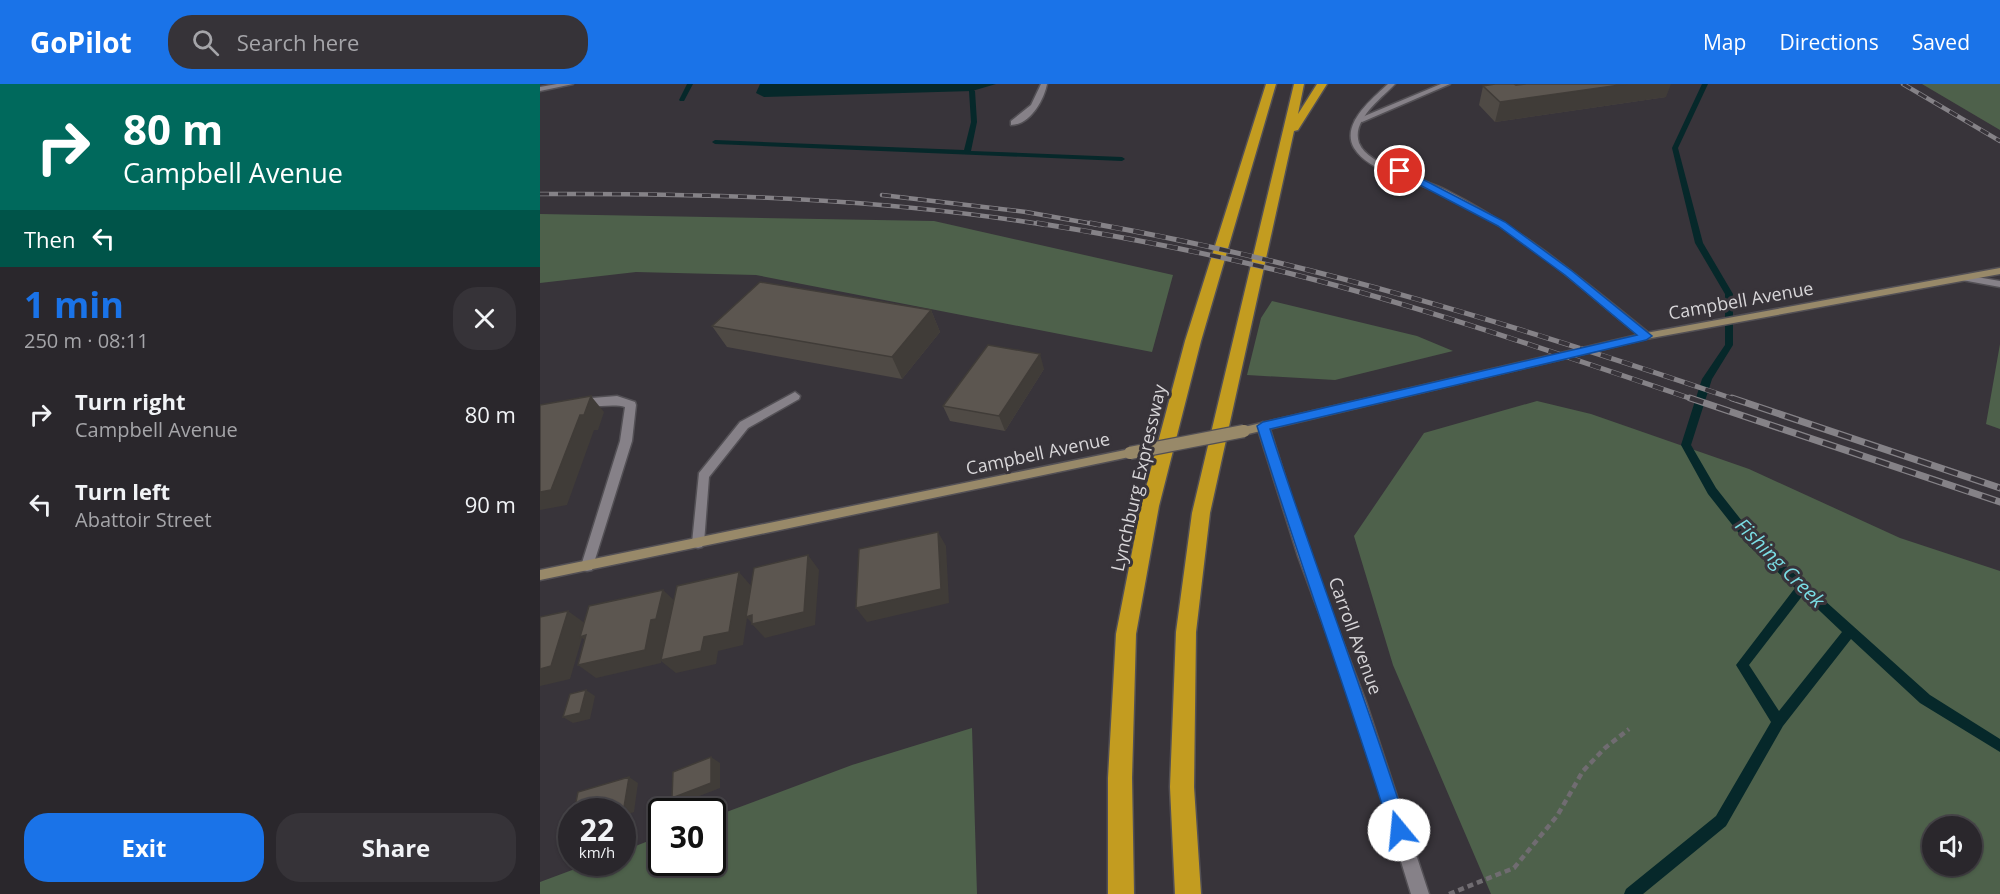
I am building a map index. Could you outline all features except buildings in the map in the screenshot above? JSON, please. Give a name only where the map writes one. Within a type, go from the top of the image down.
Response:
[{"type":"highway","name":"Lynchburg Expressway","points":[[1120,894],[1120,778],[1126,634],[1150,506],[1193,341],[1271,84]]},
{"type":"highway","points":[[1188,894],[1182,788],[1186,632],[1201,513],[1299,84]]},
{"type":"highway","points":[[1285,143],[1322,84]]},
{"type":"main road","name":"Campbell Avenue","points":[[540,575],[1244,431],[1646,336],[2000,271]]},
{"type":"street","points":[[540,89],[570,84]]},
{"type":"street","points":[[1014,123],[1039,102],[1044,84]]},
{"type":"street","points":[[1392,84],[1359,120],[1354,134],[1357,147],[1368,158],[1436,188],[1502,224],[1569,273],[1646,336]]},
{"type":"street","points":[[1359,120],[1447,84]]},
{"type":"street","points":[[1965,278],[2000,284]]},
{"type":"street","points":[[698,543],[703,476],[744,424],[795,396]]},
{"type":"street","points":[[572,404],[617,400],[631,405],[626,441],[587,566]]},
{"type":"street","name":"Carroll Avenue","points":[[1263,426],[1304,556],[1359,702],[1420,894]]},
{"type":"path","points":[[1449,894],[1514,868],[1557,816],[1583,771],[1605,748],[1629,729]]},
{"type":"green space","points":[[1922,84],[2000,84],[2000,130]]},
{"type":"green space","points":[[540,214],[934,221],[1173,275],[1152,352],[756,275],[636,272],[540,283]]},
{"type":"green space","points":[[1272,301],[1417,336],[1453,351],[1335,380],[1247,375],[1261,318]]},
{"type":"green space","points":[[2000,344],[2000,429],[1986,424]]},
{"type":"green space","points":[[1537,401],[1591,414],[1749,469],[1900,538],[2000,571],[2000,894],[1491,894],[1393,665],[1354,536],[1424,433]]},
{"type":"green space","points":[[972,728],[977,894],[540,894],[540,882],[558,875],[636,876],[636,846],[648,841],[648,876],[726,876],[726,812],[852,765]]},
{"type":"water","points":[[760,84],[996,84],[972,91],[764,97],[756,93]]},
{"type":"waterway","points":[[682,100],[690,84]]},
{"type":"waterway","name":"Fishing Creek","points":[[1705,84],[1675,148],[1699,243],[1729,294],[1729,345],[1707,379],[1686,445],[1712,491],[1753,543],[1802,587]]},
{"type":"waterway","points":[[967,152],[974,122],[972,91]]},
{"type":"waterway","points":[[715,142],[1122,159]]},
{"type":"waterway","points":[[1778,722],[1742,665],[1802,587]]},
{"type":"waterway","name":"Fishing Creek","points":[[1802,587],[1925,699],[2000,746]]},
{"type":"waterway","points":[[1778,722],[1850,631]]},
{"type":"waterway","points":[[1631,894],[1721,821],[1778,722]]},
{"type":"railway","points":[[1903,84],[2000,141]]},
{"type":"railway","points":[[540,194],[794,199],[920,209],[1046,225]]},
{"type":"railway","points":[[882,195],[1026,212],[1099,225]]},
{"type":"railway","points":[[1037,223],[1202,253],[1350,289],[1498,334],[1695,400]]},
{"type":"railway","points":[[1090,223],[1255,257],[1417,299],[1578,347],[1737,400]]},
{"type":"railway","points":[[1690,398],[2000,502]]},
{"type":"railway","points":[[1732,398],[2000,488]]},
{"type":"route","points":[[1399,830],[1359,702],[1304,556],[1263,426],[1646,336],[1569,273],[1502,224],[1400,171]]}]
